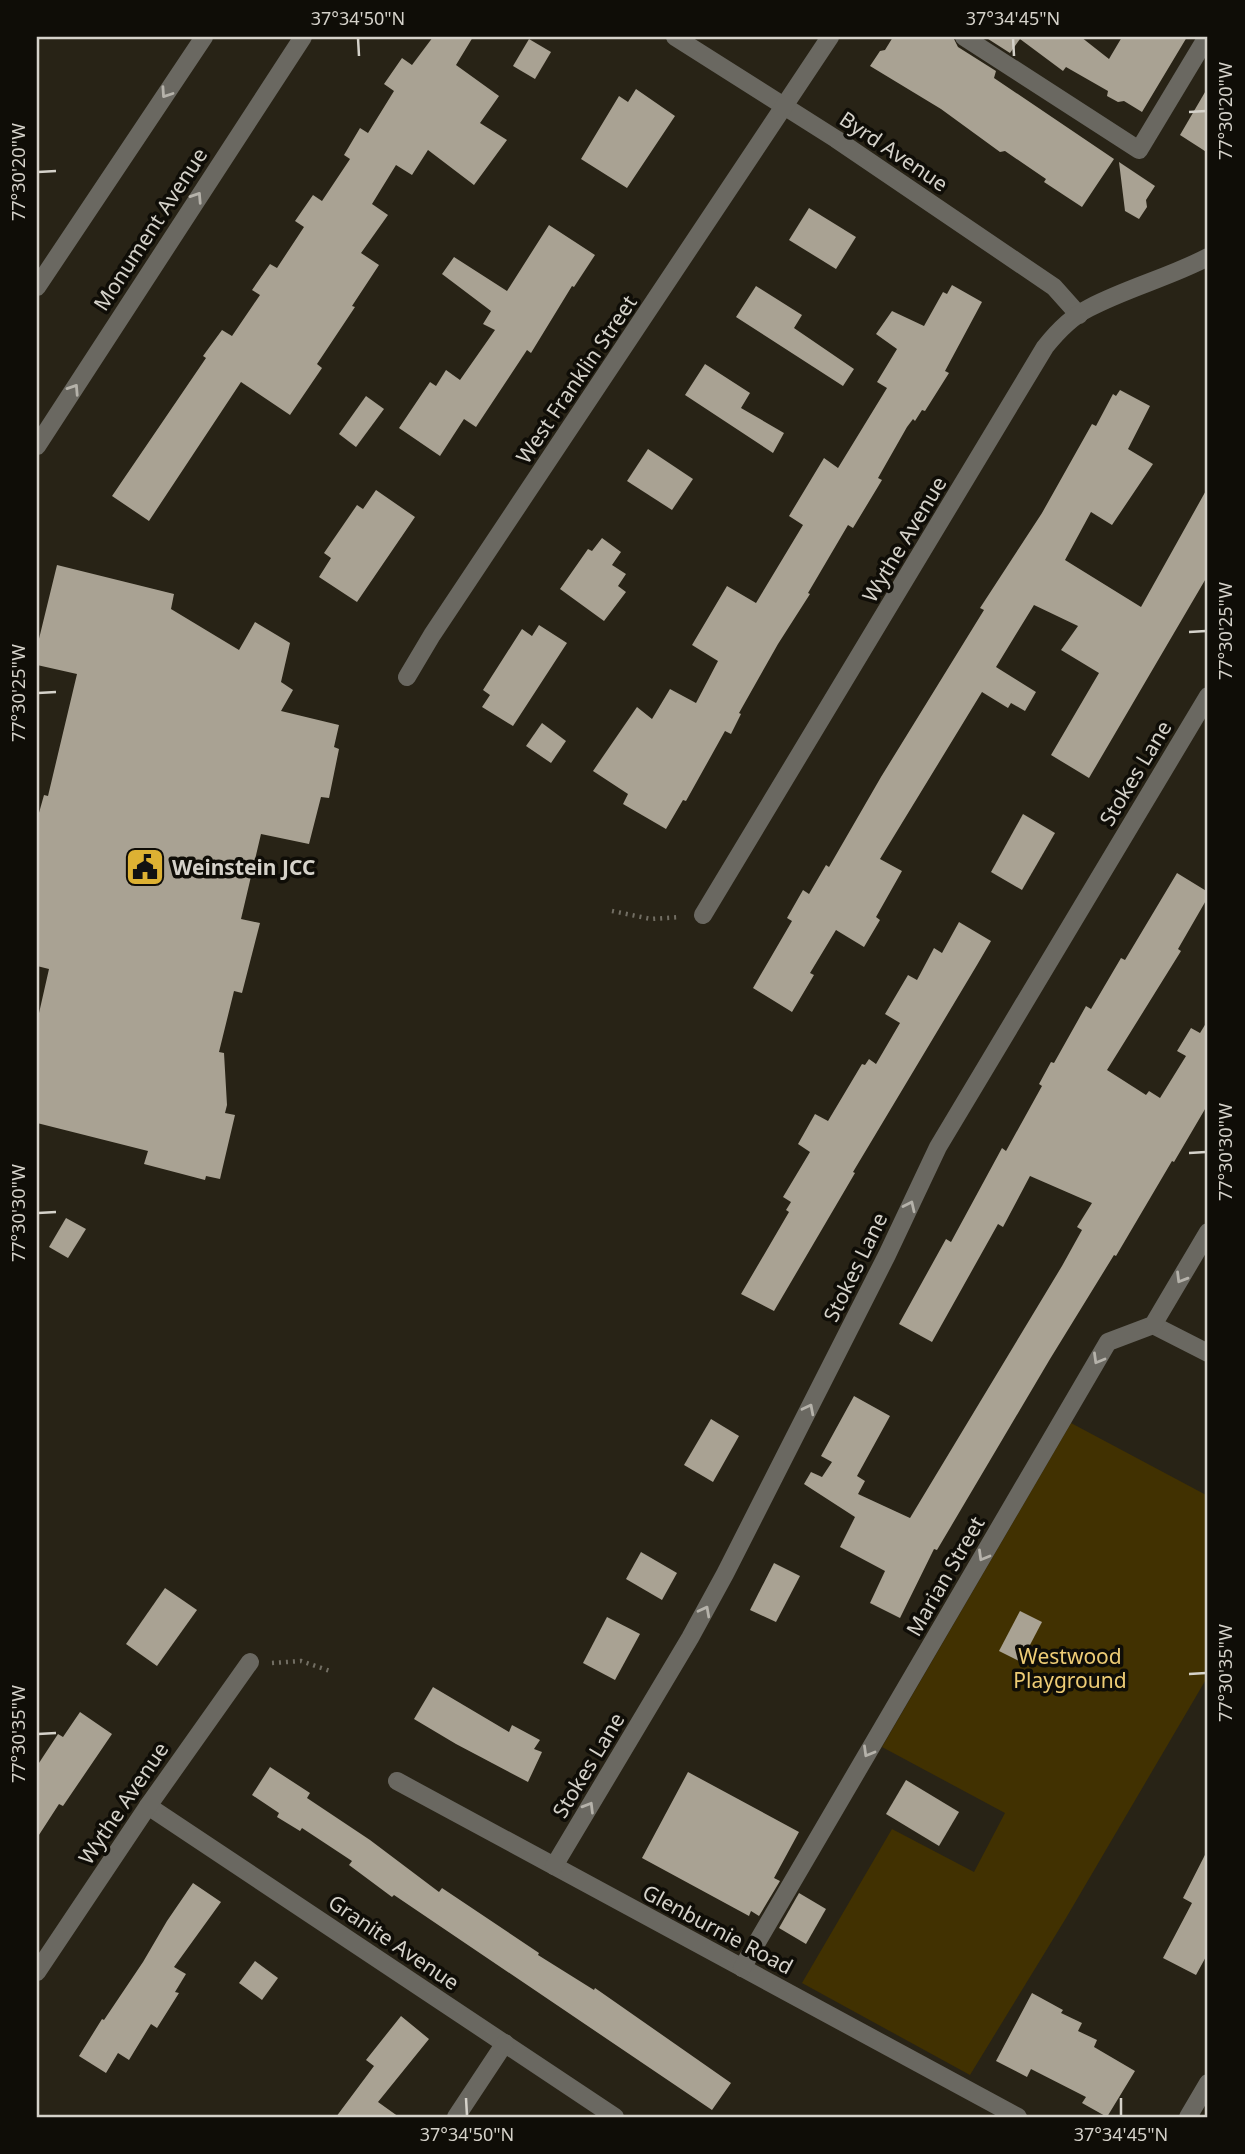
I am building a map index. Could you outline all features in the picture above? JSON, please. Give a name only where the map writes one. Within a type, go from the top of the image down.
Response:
[{"type":"street","points":[[37,287],[204,37]]},
{"type":"street","name":"Monument Avenue","points":[[37,446],[303,37]]},
{"type":"street","name":"Byrd Avenue","points":[[675,37],[836,139],[1054,287],[1079,315]]},
{"type":"street","name":"West Franklin Street","points":[[407,677],[432,635],[830,37]]},
{"type":"street","points":[[964,37],[1139,150],[1207,37]]},
{"type":"street","name":"Wythe Avenue","points":[[703,915],[1045,347],[1059,330],[1089,308],[1208,257]]},
{"type":"street","name":"Stokes Lane","points":[[554,1866],[690,1638],[725,1574],[887,1255],[938,1146],[1208,696]]},
{"type":"street","points":[[1208,1232],[1153,1325],[1208,1353]]},
{"type":"street","name":"Marian Street","points":[[742,1968],[1108,1342],[1153,1325]]},
{"type":"street","name":"Wythe Avenue","points":[[37,1972],[148,1806],[250,1662]]},
{"type":"street","name":"Glenburnie Road","points":[[397,1781],[1018,2117]]},
{"type":"street","name":"Granite Avenue","points":[[148,1806],[615,2117]]},
{"type":"street","points":[[456,2117],[505,2043]]},
{"type":"street","points":[[1188,2117],[1208,2083]]},
{"type":"path","points":[[612,911],[651,919],[703,915]]},
{"type":"path","points":[[250,1662],[300,1661],[333,1672]]},
{"type":"green space","name":"Westwood Playground","points":[[1071,1423],[1208,1496],[1208,1676],[970,2075],[802,1983],[892,1829],[974,1872],[1005,1813],[882,1747]]},
{"type":"building","points":[[433,37],[473,37],[456,65],[499,96],[480,123],[507,140],[474,185],[428,150],[412,175],[396,165],[372,204],[388,215],[361,253],[379,265],[317,364],[322,368],[290,415],[241,382],[149,521],[112,496],[206,358],[203,356],[222,330],[232,336],[260,295],[252,290],[270,264],[277,268],[304,227],[295,221],[313,195],[322,201],[350,159],[344,155],[360,128],[368,133],[394,91],[384,84],[402,58],[412,65]]},
{"type":"building","points":[[893,37],[953,37],[958,47],[996,71],[994,78],[1114,159],[1082,207],[1044,182],[1046,179],[1005,151],[1000,152],[941,109],[870,66]]},
{"type":"building","points":[[985,37],[1081,37],[1109,59],[1122,37],[1187,37],[1142,112],[1124,101],[1118,102],[1107,96],[1108,91],[1066,67],[1063,71],[1020,39],[1010,53]]},
{"type":"building","points":[[529,39],[551,52],[535,79],[513,66]]},
{"type":"building","points":[[1208,87],[1208,153],[1180,135]]},
{"type":"building","points":[[636,89],[675,116],[627,188],[581,159],[619,96],[628,102]]},
{"type":"building","points":[[1119,162],[1155,186],[1139,219],[1125,211]]},
{"type":"building","points":[[809,208],[856,237],[836,269],[789,240]]},
{"type":"building","points":[[549,225],[595,255],[574,287],[572,286],[531,353],[527,350],[476,427],[464,419],[440,456],[399,428],[430,382],[436,386],[446,370],[460,380],[495,330],[483,324],[491,311],[442,274],[454,257],[507,291]]},
{"type":"building","points":[[952,285],[982,302],[945,371],[949,373],[925,411],[922,410],[907,427],[878,478],[882,480],[853,528],[848,525],[739,713],[741,714],[731,734],[725,731],[686,801],[683,800],[666,829],[623,804],[628,794],[593,771],[637,707],[652,719],[670,689],[696,703],[718,661],[692,645],[727,586],[756,603],[803,525],[789,516],[824,458],[838,468],[887,388],[877,382],[897,349],[876,334],[892,311],[924,326],[943,292],[947,294]]},
{"type":"building","points":[[756,286],[802,315],[794,328],[854,369],[843,386],[736,317]]},
{"type":"building","points":[[705,364],[750,393],[741,408],[784,433],[773,453],[685,395]]},
{"type":"building","points":[[1120,390],[1150,406],[1128,449],[1153,464],[1112,525],[1091,512],[1065,560],[1141,607],[1208,487],[1208,575],[1089,778],[1051,755],[1099,673],[1061,650],[1078,626],[1034,605],[996,667],[1036,692],[1025,711],[1011,703],[1008,708],[982,692],[880,859],[902,871],[876,917],[880,920],[864,947],[836,930],[810,973],[814,975],[792,1012],[753,988],[792,921],[787,918],[803,890],[809,894],[826,865],[829,867],[984,610],[980,608],[1042,513],[1092,424],[1096,426],[1113,394],[1116,396]]},
{"type":"building","points":[[366,396],[384,409],[356,447],[339,434]]},
{"type":"building","points":[[648,449],[693,479],[672,510],[627,481]]},
{"type":"building","points":[[376,490],[415,517],[357,602],[319,577],[331,558],[324,553],[357,505],[363,509]]},
{"type":"building","points":[[602,538],[621,552],[612,565],[626,574],[618,586],[626,592],[604,621],[560,589],[588,549],[592,551]]},
{"type":"building","name":"Weinstein JCC","points":[[57,565],[174,594],[171,609],[239,650],[255,622],[290,643],[281,682],[293,690],[281,711],[339,725],[334,747],[339,749],[329,798],[321,797],[309,844],[261,834],[241,919],[260,923],[242,993],[234,991],[219,1052],[224,1053],[227,1105],[225,1113],[235,1115],[220,1179],[206,1176],[205,1180],[144,1164],[148,1151],[37,1123],[37,1022],[49,969],[37,966],[37,820],[44,795],[48,796],[77,674],[37,665],[37,647]]},
{"type":"building","points":[[539,625],[567,643],[513,726],[482,707],[490,695],[483,690],[522,629],[532,636]]},
{"type":"building","points":[[542,723],[566,741],[551,763],[526,746]]},
{"type":"building","points":[[1023,814],[1055,833],[1022,890],[991,872]]},
{"type":"building","points":[[1177,873],[1208,892],[1208,897],[1178,949],[1181,951],[1107,1070],[1146,1095],[1149,1091],[1160,1098],[1186,1056],[1177,1051],[1191,1028],[1200,1033],[1208,1020],[1208,1104],[1050,1359],[937,1550],[934,1549],[900,1618],[870,1603],[885,1571],[840,1547],[855,1517],[804,1484],[811,1472],[822,1477],[832,1462],[821,1456],[854,1396],[890,1416],[857,1476],[865,1481],[858,1494],[910,1518],[1062,1266],[1082,1230],[1077,1227],[1092,1203],[1030,1176],[1003,1227],[998,1224],[932,1342],[899,1324],[946,1239],[951,1242],[1002,1148],[1006,1151],[1042,1086],[1039,1084],[1051,1062],[1054,1063],[1086,1006],[1091,1009],[1121,958],[1125,960]]},
{"type":"building","points":[[959,922],[991,941],[977,965],[853,1172],[855,1173],[774,1311],[741,1294],[789,1212],[786,1210],[791,1202],[783,1197],[810,1152],[798,1144],[815,1114],[828,1121],[862,1064],[865,1065],[869,1059],[876,1064],[900,1023],[885,1014],[908,975],[917,980],[934,948],[942,953]]},
{"type":"building","points":[[66,1218],[86,1229],[68,1258],[49,1247]]},
{"type":"building","points":[[711,1419],[739,1436],[713,1482],[684,1465]]},
{"type":"building","points":[[641,1552],[677,1573],[662,1600],[626,1579]]},
{"type":"building","points":[[774,1563],[800,1576],[776,1622],[750,1610]]},
{"type":"building","points":[[165,1588],[197,1610],[157,1666],[126,1644]]},
{"type":"building","points":[[1020,1611],[1042,1622],[1021,1662],[999,1651]]},
{"type":"building","points":[[607,1617],[640,1634],[615,1680],[583,1663]]},
{"type":"building","points":[[433,1687],[509,1732],[512,1725],[540,1740],[534,1749],[542,1752],[528,1782],[414,1719]]},
{"type":"building","points":[[80,1712],[112,1734],[63,1806],[59,1804],[37,1838],[37,1766],[58,1734],[63,1737]]},
{"type":"building","points":[[270,1767],[310,1793],[307,1798],[370,1840],[439,1892],[442,1888],[539,1953],[538,1955],[594,1990],[595,1988],[731,2083],[712,2110],[394,1895],[392,1897],[349,1865],[352,1861],[302,1828],[300,1831],[277,1817],[279,1813],[252,1795]]},
{"type":"building","points":[[688,1772],[799,1832],[774,1878],[780,1881],[759,1916],[751,1911],[749,1916],[642,1858]]},
{"type":"building","points":[[906,1780],[959,1812],[939,1846],[886,1814]]},
{"type":"building","points":[[1208,1849],[1208,1953],[1196,1975],[1163,1958],[1192,1903],[1183,1898]]},
{"type":"building","points":[[193,1883],[221,1902],[174,1967],[186,1974],[175,1992],[179,1993],[157,2028],[151,2024],[129,2060],[118,2053],[106,2073],[79,2056]]},
{"type":"building","points":[[799,1893],[826,1909],[806,1944],[779,1928]]},
{"type":"building","points":[[255,1961],[278,1978],[262,2000],[239,1983]]},
{"type":"building","points":[[1032,1993],[1063,2010],[1061,2013],[1082,2023],[1078,2031],[1097,2040],[1094,2047],[1135,2071],[1107,2117],[1082,2103],[1086,2097],[1031,2069],[1027,2077],[996,2061]]},
{"type":"building","points":[[401,2016],[429,2039],[378,2102],[399,2117],[336,2117],[374,2066],[366,2060]]},
{"type":"place","name":"Weinstein JCC","points":[[145,867]]}]
